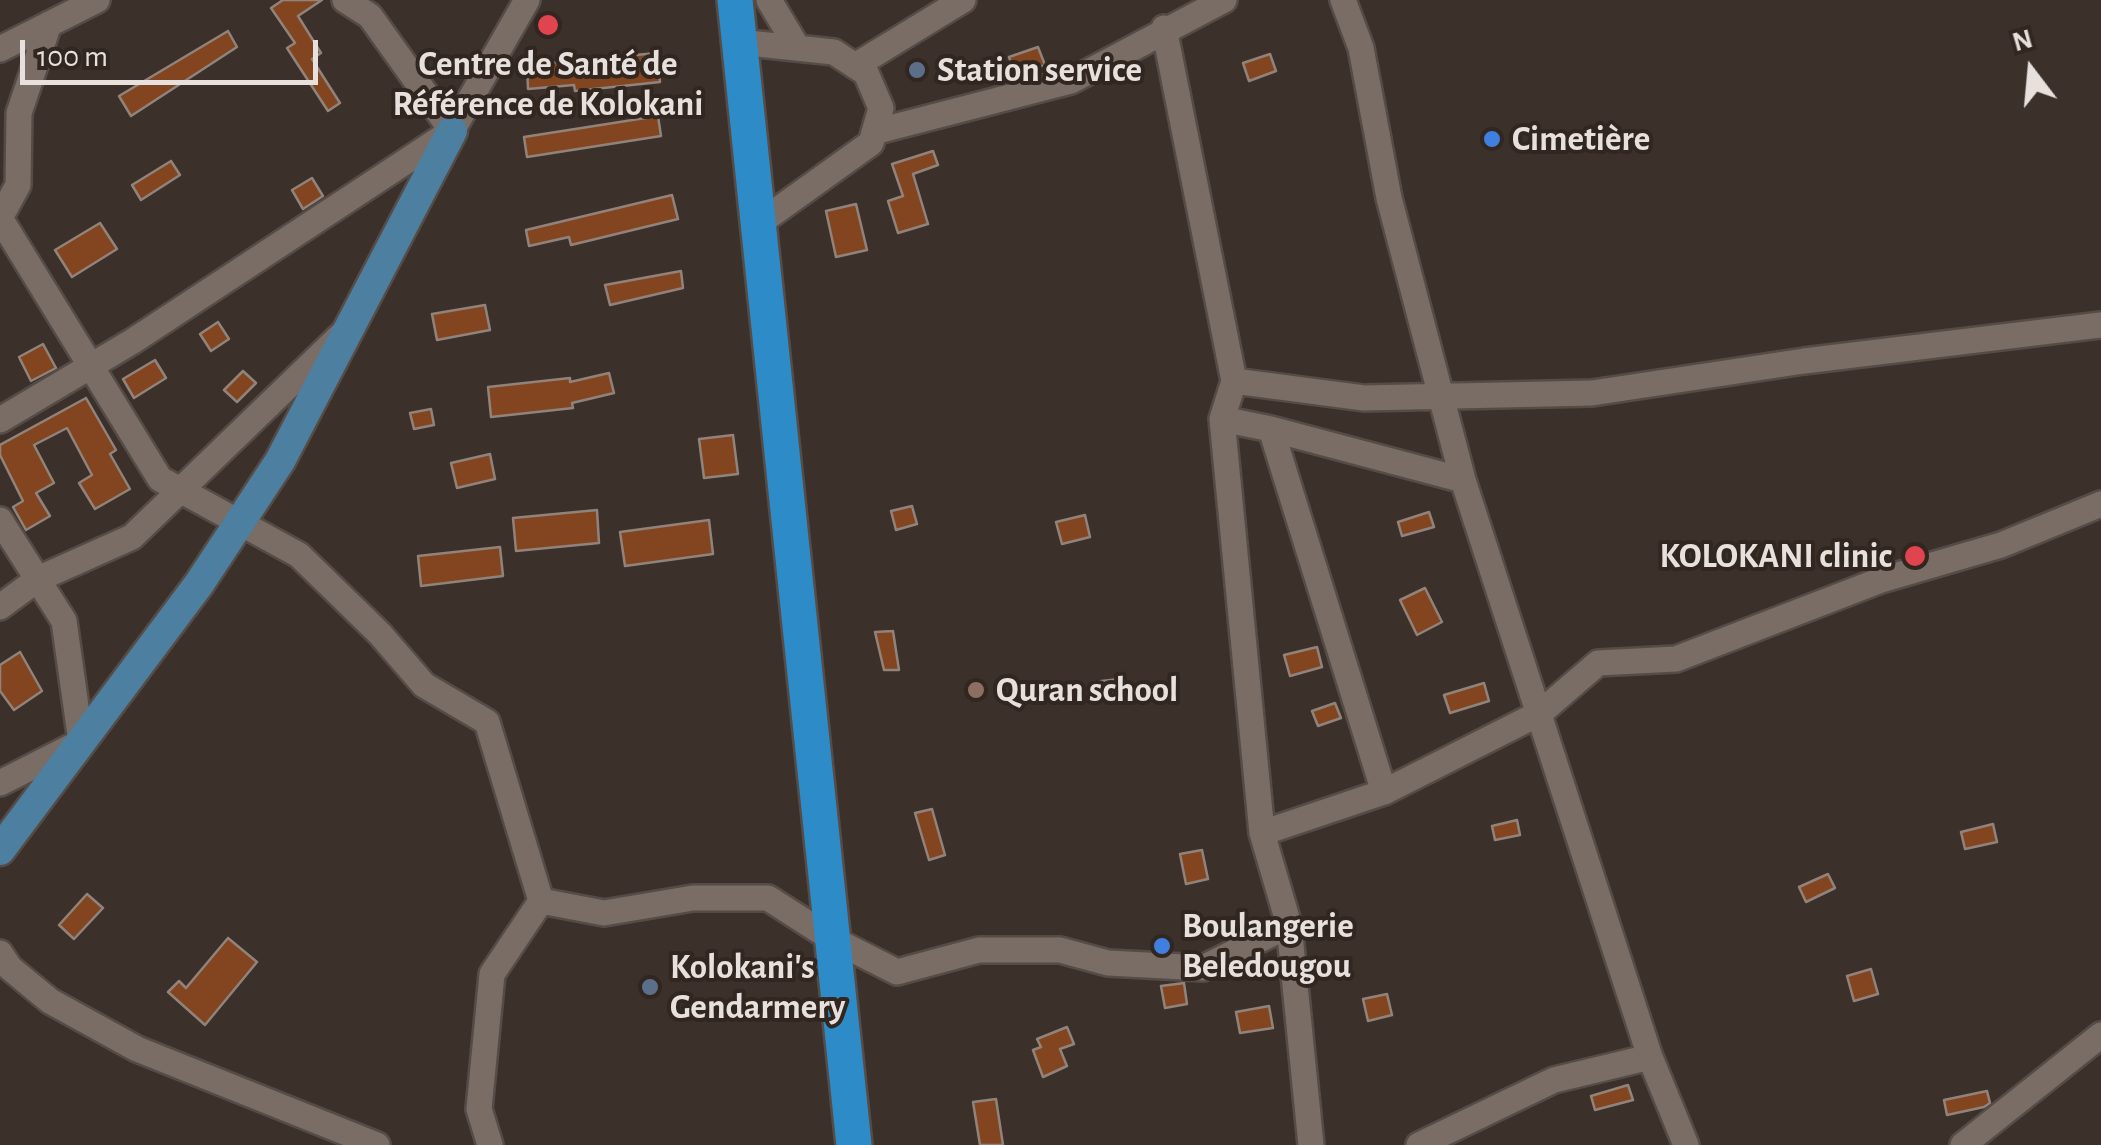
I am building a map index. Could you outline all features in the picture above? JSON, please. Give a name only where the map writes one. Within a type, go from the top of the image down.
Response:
[{"type":"highway","points":[[734,0],[854,1145]]},
{"type":"main road","points":[[0,850],[199,584],[280,460],[452,132]]},
{"type":"street","points":[[0,49],[97,0]]},
{"type":"street","points":[[345,0],[370,16],[452,132]]},
{"type":"street","points":[[0,420],[452,132],[526,0]]},
{"type":"street","points":[[769,0],[796,47]]},
{"type":"street","points":[[855,66],[963,0]]},
{"type":"street","points":[[874,132],[1071,81],[1164,28],[1224,0]]},
{"type":"street","points":[[1343,0],[1360,48],[1389,198],[1463,480],[1650,1057],[1686,1145]]},
{"type":"street","points":[[49,24],[19,113],[18,184],[0,218],[160,479],[298,555],[380,634],[424,685],[486,722],[542,901]]},
{"type":"street","points":[[1164,28],[1234,381],[1222,419],[1262,833],[1289,926],[1311,1145]]},
{"type":"street","points":[[739,42],[834,52],[866,74],[881,108],[871,144],[758,224]]},
{"type":"street","points":[[0,606],[38,579],[132,537],[354,322]]},
{"type":"street","points":[[1234,381],[1364,398],[1592,393],[1804,361],[2101,326]]},
{"type":"street","points":[[1222,419],[1463,480]]},
{"type":"street","points":[[1270,429],[1384,792]]},
{"type":"street","points":[[1262,833],[1384,792],[1540,713],[1598,663],[1676,659],[1881,580],[2001,545],[2101,504]]},
{"type":"street","points":[[0,520],[64,620],[81,742],[0,783]]},
{"type":"street","points":[[542,901],[604,914],[693,898],[768,898],[832,939],[897,972],[979,950],[1060,950],[1108,963],[1203,968],[1289,926]]},
{"type":"street","points":[[490,1145],[479,1110],[492,974],[542,901]]},
{"type":"street","points":[[0,953],[10,968],[50,1001],[137,1049],[378,1145]]},
{"type":"street","points":[[1964,1145],[2101,1035]]},
{"type":"street","points":[[1419,1145],[1554,1080],[1650,1057]]},
{"type":"building","points":[[283,0],[322,0],[298,16],[321,53],[312,59],[340,103],[328,111],[287,48],[295,43],[271,8]]},
{"type":"building","points":[[228,31],[237,47],[131,116],[119,96]]},
{"type":"building","points":[[1038,47],[1045,65],[1015,75],[1009,57]]},
{"type":"building","points":[[657,53],[660,82],[575,91],[574,85],[528,89],[527,65]]},
{"type":"building","points":[[1270,54],[1276,71],[1249,81],[1243,63]]},
{"type":"building","points":[[658,116],[661,136],[527,157],[524,137]]},
{"type":"building","points":[[933,151],[938,165],[913,174],[928,224],[898,233],[888,201],[903,196],[892,164]]},
{"type":"building","points":[[171,161],[180,175],[141,200],[132,185]]},
{"type":"building","points":[[312,178],[323,196],[303,209],[292,190]]},
{"type":"building","points":[[672,195],[678,219],[571,245],[569,237],[529,246],[526,230]]},
{"type":"building","points":[[856,204],[867,250],[836,257],[826,211]]},
{"type":"building","points":[[100,223],[117,249],[72,277],[55,250]]},
{"type":"building","points":[[681,271],[683,288],[610,305],[605,285]]},
{"type":"building","points":[[485,305],[490,330],[437,340],[432,314]]},
{"type":"building","points":[[218,322],[229,339],[211,351],[200,334]]},
{"type":"building","points":[[43,344],[56,368],[31,381],[19,357]]},
{"type":"building","points":[[155,360],[166,378],[134,398],[123,379]]},
{"type":"building","points":[[243,371],[256,383],[237,402],[224,390]]},
{"type":"building","points":[[609,373],[614,393],[572,403],[573,408],[491,417],[488,387],[570,378],[570,382]]},
{"type":"building","points":[[86,398],[116,450],[110,454],[130,489],[95,509],[79,483],[92,475],[67,428],[34,445],[54,483],[36,493],[50,516],[26,530],[13,507],[23,501],[0,455],[0,445]]},
{"type":"building","points":[[431,409],[434,425],[414,429],[410,413]]},
{"type":"building","points":[[733,435],[738,474],[704,478],[699,439]]},
{"type":"building","points":[[490,454],[495,479],[457,488],[451,463]]},
{"type":"building","points":[[912,506],[917,524],[896,530],[891,511]]},
{"type":"building","points":[[597,510],[599,543],[516,551],[513,518]]},
{"type":"building","points":[[1429,512],[1434,527],[1402,536],[1398,522]]},
{"type":"building","points":[[1085,515],[1090,537],[1062,544],[1056,522]]},
{"type":"building","points":[[709,520],[713,554],[625,566],[620,532]]},
{"type":"building","points":[[500,547],[503,576],[421,586],[418,556]]},
{"type":"building","points":[[1425,588],[1442,622],[1417,635],[1400,600]]},
{"type":"building","points":[[893,631],[899,670],[884,670],[875,632]]},
{"type":"building","points":[[1317,647],[1322,667],[1290,676],[1284,655]]},
{"type":"building","points":[[20,652],[42,691],[14,710],[0,691],[0,665]]},
{"type":"building","points":[[1119,679],[1121,695],[1095,698],[1093,682]]},
{"type":"building","points":[[1484,683],[1489,701],[1450,713],[1444,695]]},
{"type":"building","points":[[1335,703],[1341,718],[1318,726],[1312,711]]},
{"type":"building","points":[[932,809],[945,855],[929,860],[915,813]]},
{"type":"building","points":[[1517,820],[1520,835],[1495,840],[1492,826]]},
{"type":"building","points":[[1993,824],[1997,842],[1965,849],[1961,832]]},
{"type":"building","points":[[1202,850],[1208,879],[1186,884],[1180,854]]},
{"type":"building","points":[[1828,874],[1835,888],[1806,902],[1799,887]]},
{"type":"building","points":[[87,894],[103,908],[74,939],[59,925]]},
{"type":"building","points":[[228,938],[257,962],[205,1025],[168,992],[179,981],[186,988]]},
{"type":"building","points":[[1871,969],[1878,994],[1854,1001],[1847,976]]},
{"type":"building","points":[[1184,983],[1187,1004],[1165,1008],[1161,986]]},
{"type":"building","points":[[1387,994],[1392,1015],[1368,1021],[1363,999]]},
{"type":"building","points":[[1269,1006],[1273,1028],[1240,1033],[1236,1012]]},
{"type":"building","points":[[1067,1027],[1074,1044],[1060,1049],[1067,1066],[1043,1077],[1033,1050],[1041,1047],[1037,1039]]},
{"type":"building","points":[[1628,1085],[1633,1100],[1595,1110],[1591,1096]]},
{"type":"building","points":[[1987,1091],[1990,1103],[1984,1107],[1947,1115],[1944,1100]]},
{"type":"building","points":[[996,1099],[1003,1145],[980,1145],[973,1102]]},
{"type":"place","name":"Centre de Santé de Référence de Kolokani","points":[[548,25]]},
{"type":"place","name":"Station service","points":[[917,70]]},
{"type":"place","name":"Cimetière","points":[[1492,139]]},
{"type":"place","name":"KOLOKANI clinic","points":[[1915,556]]},
{"type":"place","name":"Quran school","points":[[976,690]]},
{"type":"place","name":"Boulangerie Beledougou","points":[[1162,946]]},
{"type":"place","name":"Kolokani's Gendarmery","points":[[650,987]]}]
